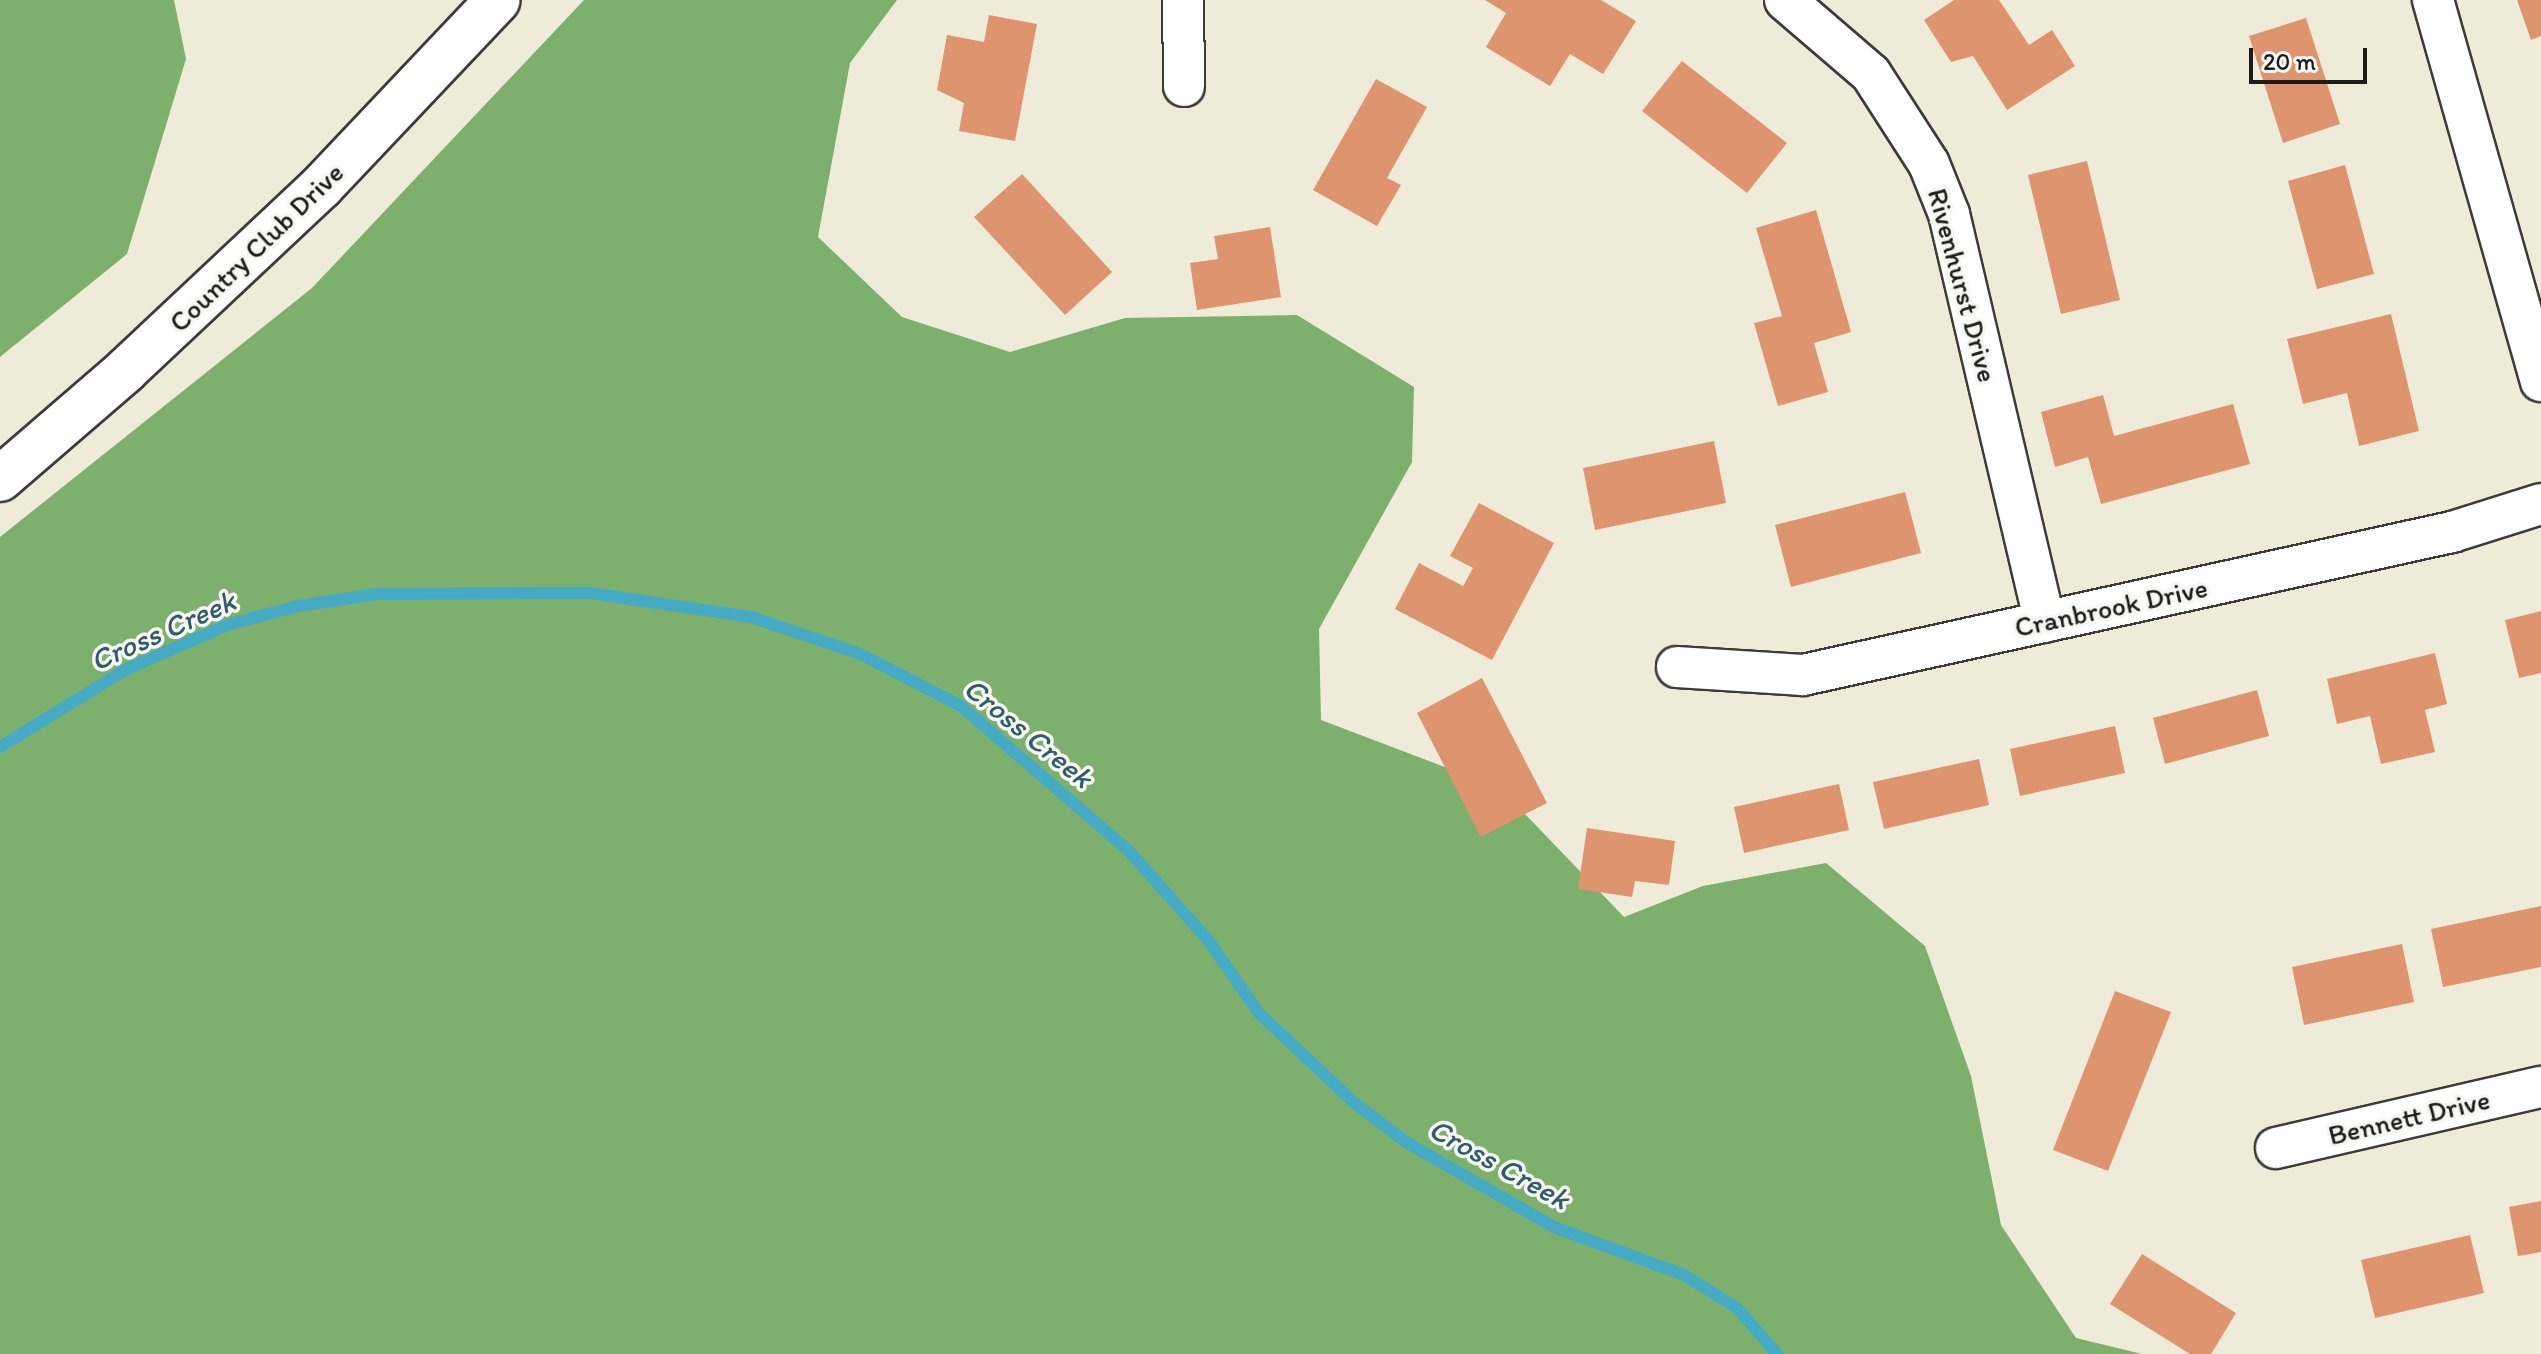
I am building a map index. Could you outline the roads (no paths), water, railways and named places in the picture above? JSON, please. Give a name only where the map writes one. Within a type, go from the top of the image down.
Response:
[{"type":"main road","name":"Country Club Drive","points":[[0,479],[125,371],[309,198],[498,0]]},
{"type":"street","points":[[1183,0],[1184,86]]},
{"type":"street","name":"Rivenhurst Drive","points":[[1785,0],[1871,74],[1929,164],[1949,214],[2045,622]]},
{"type":"street","points":[[2433,0],[2541,381]]},
{"type":"street","name":"Cranbrook Drive","points":[[1677,667],[1803,675],[2452,532],[2541,504]]},
{"type":"street","name":"Bennett Drive","points":[[2276,1148],[2541,1087]]},
{"type":"waterway","name":"Cross Creek","points":[[0,747],[127,669],[227,625],[298,606],[376,594],[590,593],[751,617],[860,654],[961,706],[1129,851],[1208,940],[1259,1013],[1352,1101],[1406,1142],[1554,1227],[1684,1275],[1737,1308],[1777,1354]]}]
